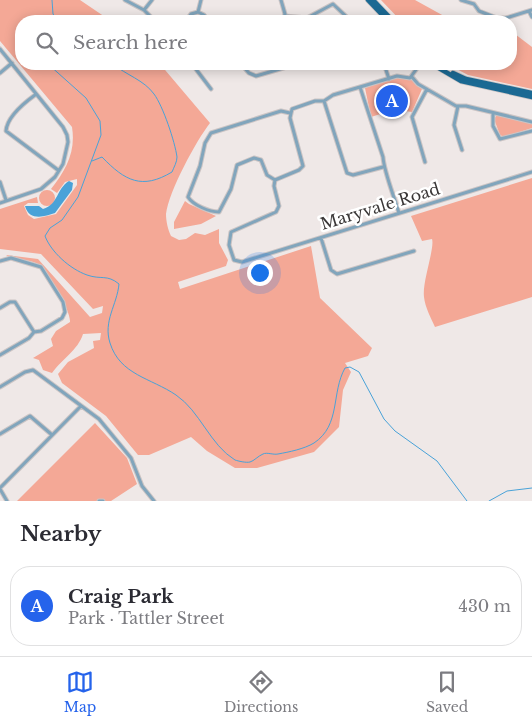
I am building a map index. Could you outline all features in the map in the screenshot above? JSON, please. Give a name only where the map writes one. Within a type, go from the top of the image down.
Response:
[{"type":"main road","points":[[368,0],[382,15]]},
{"type":"main road","points":[[373,0],[387,15]]},
{"type":"main road","points":[[442,70],[461,81],[532,95]]},
{"type":"main road","points":[[448,70],[466,79],[532,95]]},
{"type":"street","points":[[126,0],[149,15]]},
{"type":"street","points":[[144,10],[152,0]]},
{"type":"street","points":[[198,12],[201,0]]},
{"type":"street","points":[[281,0],[285,15]]},
{"type":"street","points":[[461,0],[474,4],[479,10],[490,15]]},
{"type":"street","points":[[474,4],[477,0]]},
{"type":"street","points":[[313,15],[333,4],[345,15]]},
{"type":"street","points":[[517,15],[531,11],[532,17]]},
{"type":"street","points":[[190,15],[198,12],[204,15]]},
{"type":"street","points":[[0,49],[15,67]]},
{"type":"street","points":[[0,73],[12,63]]},
{"type":"street","points":[[0,203],[41,189],[54,178],[63,163],[68,135],[42,100],[35,95],[32,87],[18,70]]},
{"type":"street","points":[[197,70],[211,89]]},
{"type":"street","points":[[246,70],[256,76],[276,70]]},
{"type":"street","points":[[386,70],[389,78]]},
{"type":"street","points":[[412,77],[416,70]]},
{"type":"street","points":[[290,113],[294,108],[313,101],[324,101],[334,95],[399,76],[412,77],[417,83],[458,106],[466,106],[532,122]]},
{"type":"street","points":[[360,87],[383,157],[383,167],[388,172],[399,213]]},
{"type":"street","points":[[425,162],[412,118],[427,89]]},
{"type":"street","points":[[35,95],[20,108],[6,126],[6,131],[58,170]]},
{"type":"street","points":[[324,101],[347,173],[353,176],[383,167]]},
{"type":"street","points":[[458,106],[454,125],[462,150]]},
{"type":"street","points":[[280,111],[290,113],[303,166],[299,170],[275,180],[267,175],[261,160],[254,158],[238,165],[231,189],[219,212],[212,212],[193,203],[188,197],[200,166],[205,143],[211,133],[280,111]]},
{"type":"street","points":[[493,113],[493,126],[500,139],[532,131]]},
{"type":"street","name":"Maryvale Road","points":[[275,180],[274,186],[279,203],[278,210],[234,230],[230,235],[230,248],[236,261],[242,262],[532,172]]},
{"type":"street","points":[[0,182],[6,200]]},
{"type":"street","points":[[321,238],[331,270],[337,274],[414,251]]},
{"type":"street","points":[[0,260],[9,258],[40,266],[63,302],[65,310],[64,316],[41,330],[34,332],[29,338],[0,354]]},
{"type":"street","points":[[0,308],[10,302],[15,302],[34,332]]},
{"type":"street","points":[[0,387],[25,372],[33,370],[72,398],[80,407],[88,409],[129,455],[142,486],[154,501]]},
{"type":"street","points":[[7,501],[0,489],[48,440],[51,434],[58,430],[80,407]]},
{"type":"street","points":[[0,434],[30,416],[51,434]]},
{"type":"shaded area","points":[[0,0],[80,0],[102,15],[15,15],[15,59],[0,41]]},
{"type":"shaded area","points":[[381,0],[415,0],[442,15],[395,15]]},
{"type":"shaded area","points":[[517,36],[532,47],[532,89],[468,75],[458,70],[517,70]]},
{"type":"shaded area","points":[[24,70],[165,70],[210,123],[191,154],[172,193],[168,204],[166,220],[171,236],[179,240],[186,239],[195,233],[205,235],[219,229],[219,243],[228,260],[226,266],[178,282],[180,289],[311,246],[320,298],[372,348],[368,356],[345,363],[351,372],[343,390],[339,427],[314,452],[257,468],[235,468],[207,451],[191,437],[149,455],[138,455],[106,416],[62,383],[58,374],[68,362],[94,348],[93,341],[100,340],[101,333],[83,334],[74,350],[52,373],[43,370],[39,360],[33,358],[53,346],[51,339],[56,331],[70,322],[67,309],[58,291],[38,264],[13,259],[6,255],[38,259],[90,317],[102,313],[103,306],[93,309],[41,254],[0,249],[0,209],[37,197],[38,203],[28,203],[24,206],[28,215],[34,219],[56,214],[77,185],[77,179],[65,182],[57,193],[51,189],[69,160],[73,145],[72,127]]},
{"type":"shaded area","points":[[400,76],[411,79],[422,89],[412,112],[405,111],[402,107],[371,117],[365,88]]},
{"type":"shaded area","points":[[497,115],[532,122],[532,128],[504,137],[500,135],[494,119]]},
{"type":"shaded area","points":[[532,178],[532,297],[435,327],[424,297],[432,250],[432,239],[422,241],[411,216]]},
{"type":"shaded area","points":[[47,190],[55,198],[47,206],[39,198]]},
{"type":"shaded area","points":[[185,201],[216,216],[201,224],[174,229],[174,222]]},
{"type":"shaded area","points":[[95,423],[127,458],[137,484],[111,501],[17,501]]},
{"type":"water","points":[[69,181],[73,183],[72,190],[55,213],[37,217],[27,211],[25,206],[39,206],[43,209],[48,207]]},
{"type":"waterway","points":[[52,0],[54,15]]},
{"type":"waterway","points":[[55,70],[86,98],[100,121],[101,135],[78,197],[62,220],[50,228],[45,236],[56,254],[74,269],[92,276],[111,279],[119,284],[109,320],[108,335],[115,354],[121,362],[137,375],[176,395],[192,410],[226,454],[235,460],[246,462],[252,461],[265,453],[278,454],[301,449],[323,436],[332,418],[341,378],[345,368],[350,367],[359,372],[384,419],[395,431],[437,461],[467,501]]},
{"type":"waterway","points":[[92,161],[102,157],[126,177],[143,181],[152,181],[172,172],[176,161],[176,150],[168,124],[154,94],[140,81],[121,70]]},
{"type":"waterway","points":[[489,501],[507,491],[532,488]]},
{"type":"place","name":"Craig Park","points":[[392,101]]}]
